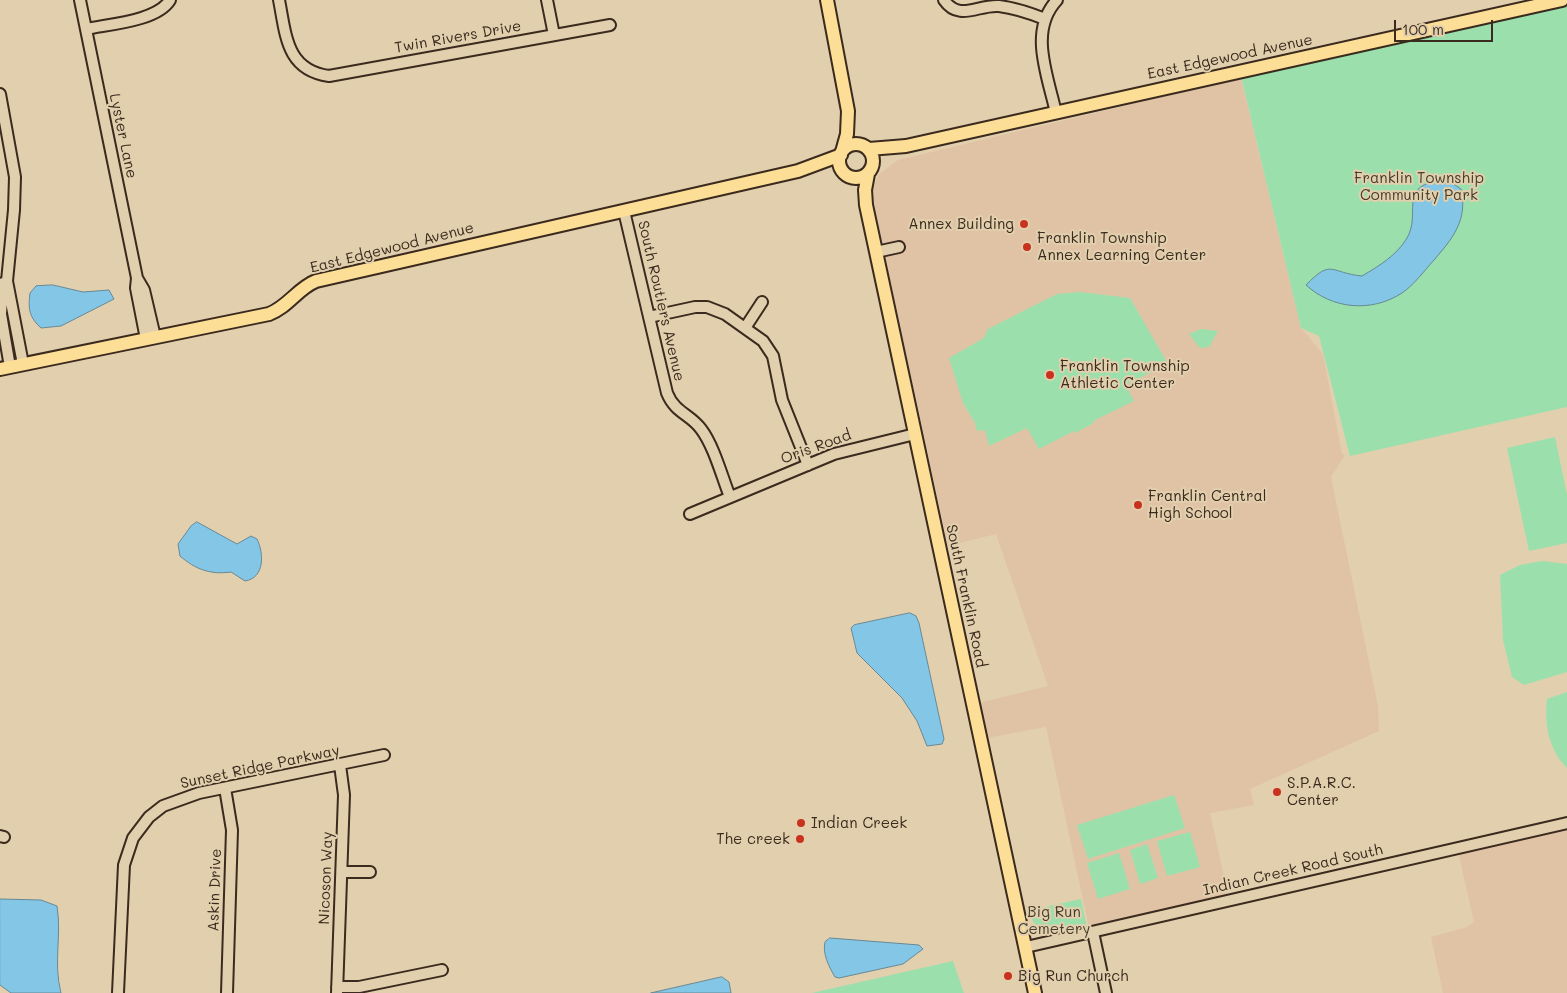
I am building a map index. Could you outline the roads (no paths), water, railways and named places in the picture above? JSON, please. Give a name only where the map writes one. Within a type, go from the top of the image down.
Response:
[{"type":"main road","points":[[827,0],[848,111],[847,134],[841,153],[845,173]]},
{"type":"main road","name":"East Edgewood Avenue","points":[[906,146],[1562,0]]},
{"type":"main road","points":[[848,111],[873,157],[870,170]]},
{"type":"main road","points":[[798,171],[841,153],[852,145],[866,147],[906,146]]},
{"type":"main road","points":[[798,171],[824,168],[857,178],[906,146]]},
{"type":"main road","name":"South Franklin Road","points":[[870,170],[865,190],[866,205],[1035,993]]},
{"type":"main road","name":"East Edgewood Avenue","points":[[11,367],[269,314],[285,306],[304,288],[316,281],[798,171]]},
{"type":"main road","name":"South Franklin Road","points":[[845,173],[860,199],[866,205]]},
{"type":"street","name":"Lyster Lane","points":[[80,0],[137,278],[136,288],[150,338]]},
{"type":"street","points":[[86,29],[149,16],[164,8],[170,0]]},
{"type":"street","name":"Twin Rivers Drive","points":[[279,0],[290,50],[299,63],[312,72],[337,76],[402,62],[610,25]]},
{"type":"street","points":[[547,0],[554,35]]},
{"type":"street","points":[[944,0],[957,11],[970,12],[996,6],[1012,8],[1045,18]]},
{"type":"street","points":[[1056,113],[1042,44],[1042,31],[1045,18],[1057,0]]},
{"type":"street","points":[[0,94],[14,177],[14,210],[4,270],[1,314],[11,367]]},
{"type":"street","name":"South Routiers Avenue","points":[[624,211],[668,396],[679,412],[694,422],[704,434],[730,497]]},
{"type":"street","points":[[876,252],[899,247]]},
{"type":"street","points":[[745,328],[762,302]]},
{"type":"street","points":[[649,317],[701,306],[716,310],[761,339],[770,350],[780,396],[808,465]]},
{"type":"street","name":"Oris Road","points":[[690,514],[851,448],[915,434]]},
{"type":"street","name":"Sunset Ridge Parkway","points":[[118,993],[124,865],[133,838],[149,817],[162,806],[192,795],[384,755]]},
{"type":"street","name":"Nicoson Way","points":[[337,990],[344,795],[340,765]]},
{"type":"street","name":"Askin Drive","points":[[225,788],[232,830],[227,993]]},
{"type":"street","name":"Indian Creek Road South","points":[[1026,947],[1567,823]]},
{"type":"street","points":[[342,872],[370,872]]},
{"type":"street","points":[[1093,932],[1106,993]]},
{"type":"street","points":[[337,990],[442,970]]},
{"type":"water","points":[[1435,181],[1449,181],[1461,189],[1463,200],[1461,219],[1447,244],[1419,278],[1406,290],[1378,304],[1352,306],[1328,299],[1306,285],[1327,269],[1362,276],[1387,260],[1403,244],[1411,229],[1414,196],[1417,190]]},
{"type":"water","points":[[53,285],[83,292],[109,290],[114,299],[61,326],[41,328],[30,312],[30,293],[36,286]]},
{"type":"water","points":[[197,522],[237,544],[251,536],[257,539],[262,558],[256,575],[252,579],[245,581],[231,572],[216,573],[203,570],[180,556],[178,544],[191,526]]},
{"type":"water","points":[[910,613],[916,616],[919,623],[944,739],[942,744],[927,746],[917,721],[902,698],[857,653],[851,628],[854,625]]},
{"type":"water","points":[[0,899],[41,900],[57,906],[59,928],[58,971],[61,993],[11,993],[0,985]]},
{"type":"water","points":[[830,938],[919,945],[923,949],[903,964],[839,978],[835,977],[825,955],[825,942]]},
{"type":"water","points":[[722,977],[729,982],[731,993],[651,993]]},
{"type":"place","name":"Annex Building","points":[[1024,224]]},
{"type":"place","name":"Franklin Township Annex Learning Center","points":[[1027,247]]},
{"type":"place","name":"Franklin Township Athletic Center","points":[[1050,375]]},
{"type":"place","name":"Franklin Central High School","points":[[1138,505]]},
{"type":"place","name":"S.P.A.R.C. Center","points":[[1277,792]]},
{"type":"place","name":"Indian Creek","points":[[801,823]]},
{"type":"place","name":"The creek","points":[[800,839]]},
{"type":"place","name":"Big Run Church","points":[[1008,976]]},
{"type":"park label","name":"Franklin Township Community Park","points":[[1419,186]]},
{"type":"park label","name":"Big Run Cemetery","points":[[1054,920]]}]
